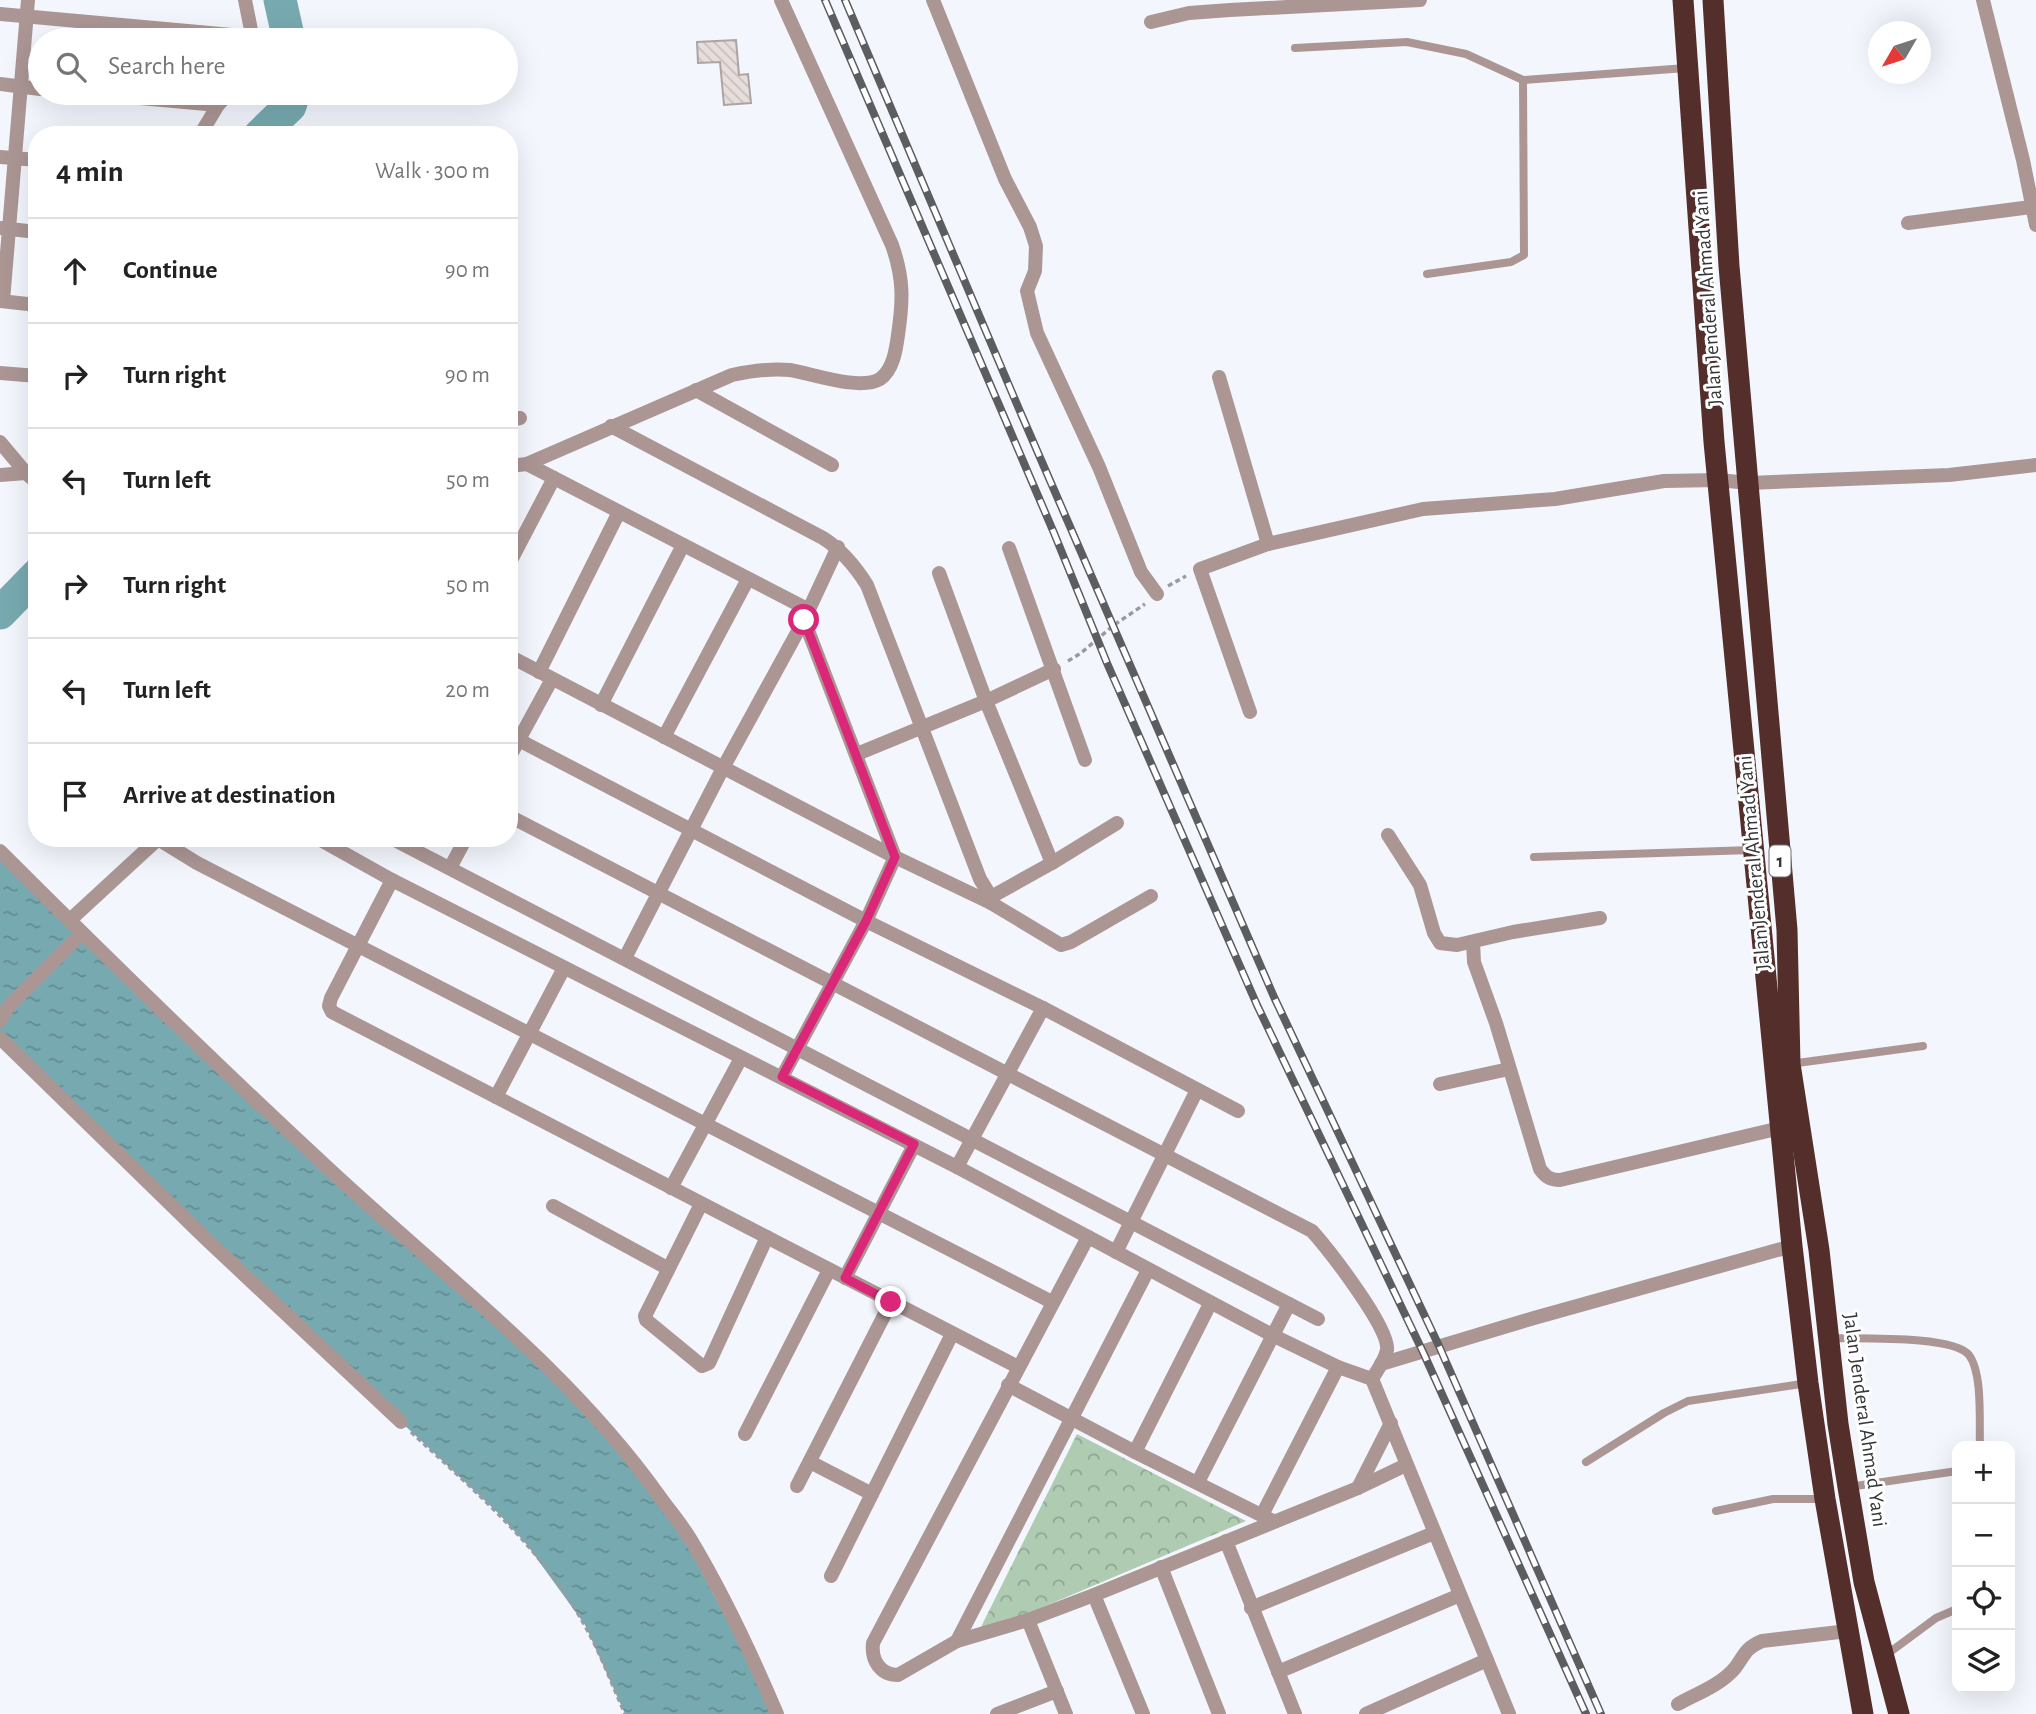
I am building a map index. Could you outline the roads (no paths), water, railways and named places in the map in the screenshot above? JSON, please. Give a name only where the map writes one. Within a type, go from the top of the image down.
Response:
[{"type":"highway","name":"Jalan Jenderal Ahmad Yani","points":[[1683,0],[1719,480],[1792,1246],[1825,1499],[1863,1714]]},
{"type":"highway","name":"Jalan Jenderal Ahmad Yani","points":[[1713,0],[1729,265],[1787,930],[1790,1064],[1819,1250],[1848,1487],[1864,1582],[1899,1714]]},
{"type":"street","points":[[28,0],[16,159],[4,229],[1,301],[28,304]]},
{"type":"street","points":[[245,0],[251,28]]},
{"type":"street","points":[[518,465],[527,464],[732,375],[757,369],[789,370],[871,383],[883,377],[894,359],[902,278],[892,245],[781,0]]},
{"type":"street","points":[[933,0],[1005,178],[1030,227],[1036,246],[1035,271],[1027,291],[1037,333],[1099,467],[1141,572],[1157,594]]},
{"type":"street","points":[[1151,22],[1189,13],[1420,0]]},
{"type":"street","points":[[1983,0],[2029,159],[2031,207],[2036,225]]},
{"type":"street","points":[[0,14],[145,28]]},
{"type":"street","points":[[0,85],[28,88]]},
{"type":"street","points":[[205,126],[218,105]]},
{"type":"street","points":[[0,157],[28,160]]},
{"type":"street","points":[[1908,223],[2031,207]]},
{"type":"street","points":[[4,229],[28,231]]},
{"type":"street","points":[[0,373],[28,375]]},
{"type":"street","points":[[1219,377],[1268,544]]},
{"type":"street","points":[[696,390],[832,465]]},
{"type":"street","points":[[611,426],[838,547],[856,568],[867,585],[980,879],[991,900]]},
{"type":"street","points":[[0,442],[28,474]]},
{"type":"street","points":[[527,464],[748,579],[806,615],[895,857],[866,921],[782,1077]]},
{"type":"street","points":[[1251,712],[1200,569],[1268,544],[1423,509],[1555,499],[1664,481],[1719,480],[1748,483],[1949,475],[2036,465]]},
{"type":"street","points":[[0,475],[28,478]]},
{"type":"street","points":[[518,547],[554,478]]},
{"type":"street","points":[[518,730],[619,512]]},
{"type":"street","points":[[601,705],[682,545]]},
{"type":"street","points":[[625,958],[806,615],[838,547]]},
{"type":"street","points":[[1009,548],[1085,760]]},
{"type":"street","points":[[939,573],[986,701],[1052,863]]},
{"type":"street","points":[[664,737],[748,579]]},
{"type":"street","points":[[518,661],[895,857],[991,900],[1061,945],[1151,897]]},
{"type":"street","points":[[857,754],[986,701],[1054,669]]},
{"type":"street","points":[[518,740],[866,921],[1043,1008],[1238,1111]]},
{"type":"street","points":[[518,821],[1312,1231],[1353,1284],[1384,1334],[1387,1351],[1372,1380]]},
{"type":"street","points":[[991,900],[1117,823]]},
{"type":"street","points":[[1388,835],[1420,885],[1437,940],[1449,946],[1600,918]]},
{"type":"street","points":[[70,920],[148,847]]},
{"type":"street","points":[[172,847],[197,863],[1052,1302]]},
{"type":"street","points":[[333,847],[564,968],[914,1144],[1210,1304],[1338,1367],[1372,1380],[1510,1714]]},
{"type":"street","points":[[408,847],[1318,1319]]},
{"type":"street","points":[[450,869],[461,847]]},
{"type":"street","points":[[0,851],[82,933],[331,1170],[521,1339],[591,1409],[639,1467],[690,1538],[724,1602],[777,1714]]},
{"type":"street","points":[[392,880],[331,999],[329,1006],[332,1012],[1018,1367]]},
{"type":"street","points":[[0,1021],[8,1007],[82,933]]},
{"type":"street","points":[[1473,942],[1474,962],[1496,1023],[1540,1169],[1552,1180],[1590,1174],[1780,1128]]},
{"type":"street","points":[[496,1097],[564,968]]},
{"type":"street","points":[[957,1167],[1043,1008]]},
{"type":"street","points":[[0,1038],[204,1237],[401,1422]]},
{"type":"street","points":[[671,1188],[741,1058]]},
{"type":"street","points":[[1440,1084],[1509,1069]]},
{"type":"street","points":[[1116,1252],[1197,1090]]},
{"type":"street","points":[[845,1278],[914,1144]]},
{"type":"street","points":[[701,1204],[646,1311],[646,1320],[702,1366],[706,1366],[767,1237]]},
{"type":"street","points":[[553,1206],[667,1268]]},
{"type":"street","points":[[1088,1237],[873,1643],[874,1661],[884,1673],[898,1675],[957,1640],[1028,1620],[1094,1595],[1226,1541],[1267,1518],[1358,1488],[1406,1465]]},
{"type":"street","points":[[1381,1364],[1792,1246]]},
{"type":"street","points":[[745,1434],[829,1269]]},
{"type":"street","points":[[957,1640],[1148,1270]]},
{"type":"street","points":[[797,1486],[891,1302]]},
{"type":"street","points":[[1135,1452],[1210,1304]]},
{"type":"street","points":[[1198,1482],[1289,1304]]},
{"type":"street","points":[[831,1576],[952,1334]]},
{"type":"street","points":[[1267,1518],[1338,1367]]},
{"type":"street","points":[[1009,1385],[1267,1518]]},
{"type":"street","points":[[1358,1488],[1391,1423]]},
{"type":"street","points":[[810,1462],[872,1494]]},
{"type":"street","points":[[1251,1608],[1434,1533]]},
{"type":"street","points":[[1226,1541],[1295,1714]]},
{"type":"street","points":[[1161,1567],[1219,1714]]},
{"type":"street","points":[[1094,1595],[1143,1714]]},
{"type":"street","points":[[1278,1672],[1460,1595]]},
{"type":"street","points":[[1028,1620],[1066,1714]]},
{"type":"street","points":[[1678,1704],[1725,1676],[1735,1668],[1751,1646],[1762,1642],[1848,1631]]},
{"type":"street","points":[[1366,1714],[1488,1660]]},
{"type":"street","points":[[997,1714],[1057,1691]]},
{"type":"lane","points":[[1295,48],[1407,42],[1466,54],[1523,80],[1686,68]]},
{"type":"lane","points":[[1427,274],[1511,262],[1524,255],[1523,80]]},
{"type":"lane","points":[[1534,857],[1755,850]]},
{"type":"lane","points":[[1790,1064],[1923,1046]]},
{"type":"lane","points":[[1828,1338],[1916,1340],[1955,1346],[1968,1355],[1977,1375],[1980,1441]]},
{"type":"lane","points":[[1587,1462],[1664,1413],[1688,1401],[1808,1383]]},
{"type":"lane","points":[[1848,1487],[1952,1472]]},
{"type":"lane","points":[[1716,1511],[1773,1499],[1825,1499]]},
{"type":"lane","points":[[1884,1657],[1936,1618],[1952,1611]]},
{"type":"water","points":[[0,850],[591,1409],[668,1508],[777,1714],[625,1714],[585,1625],[527,1545],[498,1513],[204,1237],[0,1038]]},
{"type":"waterway","points":[[280,0],[286,28]]},
{"type":"waterway","points":[[269,126],[290,105]]},
{"type":"waterway","points":[[0,613],[28,584]]},
{"type":"railway","points":[[825,0],[1054,533],[1107,663],[1257,1005],[1423,1352],[1586,1714]]},
{"type":"railway","points":[[845,0],[1274,997],[1439,1346],[1601,1714]]}]
